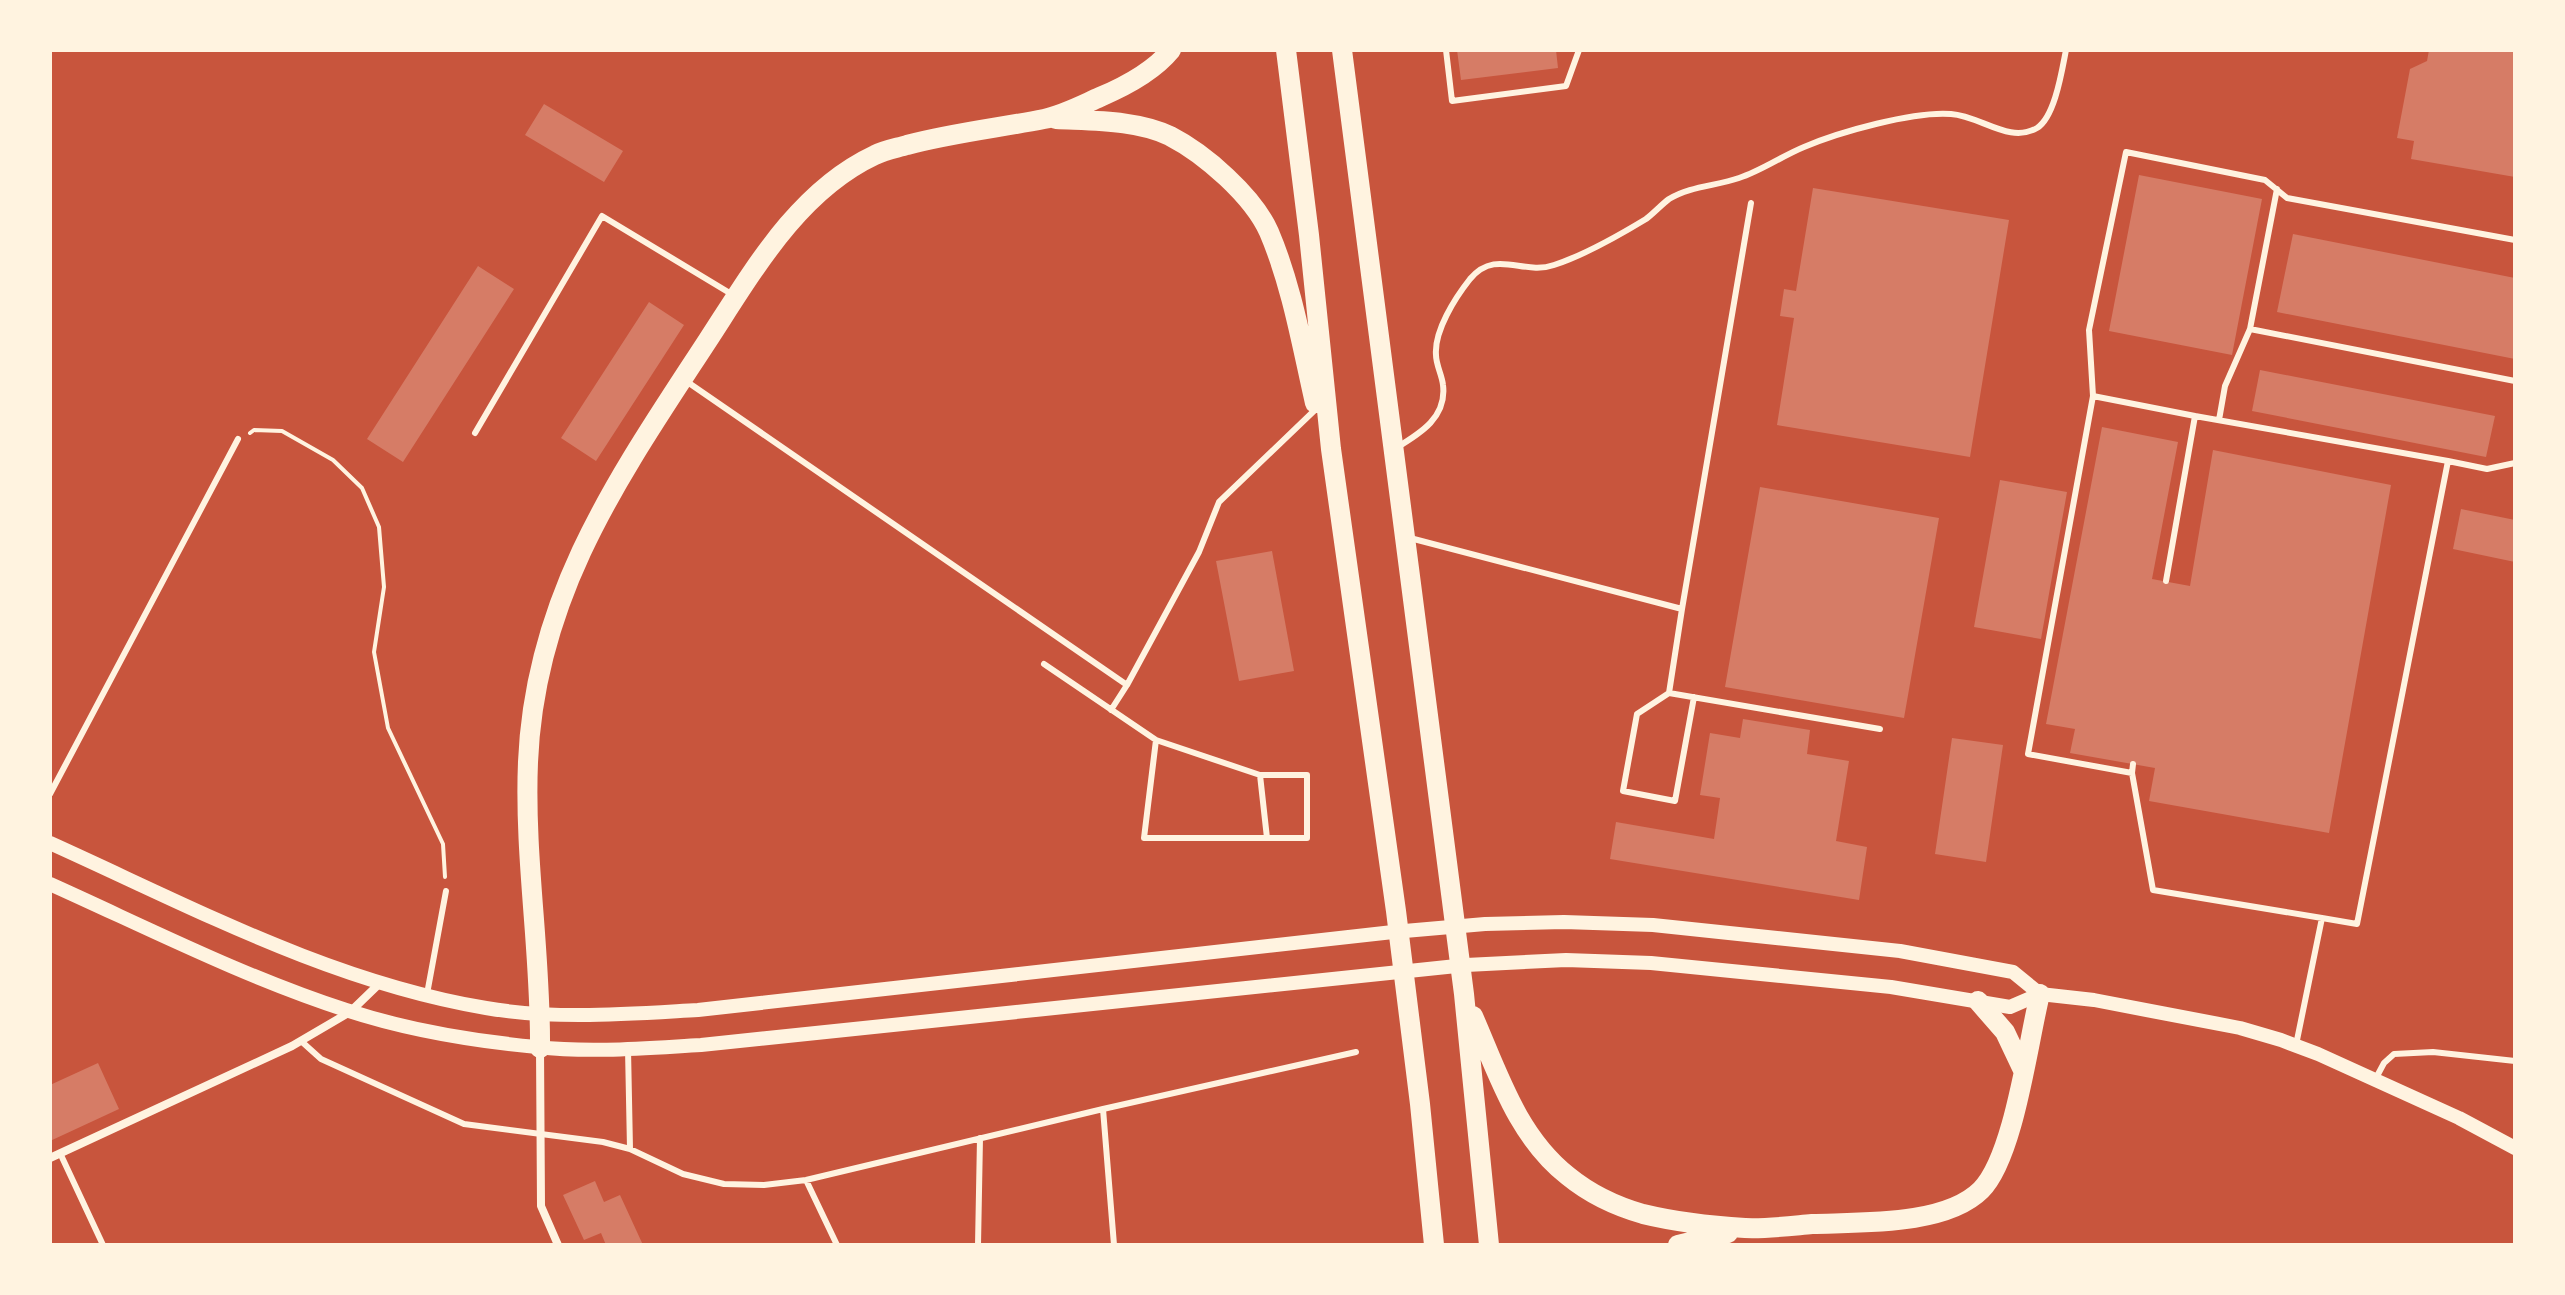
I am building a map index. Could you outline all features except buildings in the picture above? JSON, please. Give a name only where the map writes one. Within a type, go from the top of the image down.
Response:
[{"type":"highway","points":[[540,1048],[528,834],[528,760],[535,699],[547,642],[566,585],[593,525],[633,455],[736,297],[788,225],[824,186],[876,154],[931,139],[1048,118],[1123,88],[1161,61],[1171,50]]},
{"type":"highway","points":[[1286,50],[1331,449],[1396,911],[1434,1245]]},
{"type":"highway","points":[[1342,50],[1464,994],[1489,1245]]},
{"type":"highway","points":[[1048,118],[1128,125],[1169,136],[1204,158],[1238,188],[1268,230],[1288,285],[1317,408],[1331,449]]},
{"type":"highway","points":[[1464,994],[1513,1109],[1535,1144],[1566,1175],[1601,1199],[1642,1213],[1687,1222],[1748,1228],[1879,1221],[1928,1215],[1960,1205],[1981,1190],[1996,1168],[2008,1138],[2040,994]]},
{"type":"highway","points":[[1978,1001],[2005,1032],[2023,1070]]},
{"type":"highway","points":[[1678,1245],[1748,1228]]},
{"type":"street","points":[[50,843],[278,947],[379,984],[489,1009],[540,1014],[625,1015],[698,1010],[845,996],[1298,942],[1485,924],[1564,922],[1653,925],[1900,951],[2013,972],[2040,994]]},
{"type":"street","points":[[50,884],[261,979],[350,1012],[420,1029],[540,1048],[628,1049],[847,1031],[1452,966],[1566,960],[1651,963],[1891,987],[2010,1007],[2040,994],[2094,1000],[2240,1028],[2295,1046],[2375,1080],[2459,1118],[2515,1148]]},
{"type":"street","points":[[50,1158],[301,1041],[350,1012],[379,984]]},
{"type":"street","points":[[540,1048],[541,1206],[558,1245]]},
{"type":"lane","points":[[1446,50],[1452,101],[1566,86],[1579,50]]},
{"type":"lane","points":[[1392,450],[1422,433],[1442,406],[1444,386],[1436,355],[1438,336],[1472,277],[1489,265],[1505,262],[1539,270],[1557,265],[1616,236],[1681,194],[1741,177],[1807,146],[1913,117],[1948,114],[1970,117],[2006,133],[2022,134],[2040,127],[2050,110],[2066,50]]},
{"type":"lane","points":[[2132,773],[2028,754],[2093,396],[2089,330],[2126,152],[2265,180],[2287,198],[2515,240]]},
{"type":"lane","points":[[2219,420],[2225,386],[2250,329],[2277,189]]},
{"type":"lane","points":[[1669,693],[1751,203]]},
{"type":"lane","points":[[475,433],[602,216],[736,297]]},
{"type":"lane","points":[[2250,329],[2515,381]]},
{"type":"lane","points":[[683,379],[1127,685]]},
{"type":"lane","points":[[2093,396],[2487,469],[2515,463]]},
{"type":"lane","points":[[1111,710],[1199,552],[1219,502],[1317,408]]},
{"type":"lane","points":[[2166,581],[2195,416]]},
{"type":"lane","points":[[50,794],[238,439]]},
{"type":"lane","points":[[2133,764],[2153,890],[2357,924],[2448,461]]},
{"type":"lane","points":[[1403,536],[1682,609]]},
{"type":"lane","points":[[1044,664],[1156,740],[1260,775],[1307,775],[1307,838],[1144,838],[1156,740]]},
{"type":"lane","points":[[1694,697],[1675,801],[1623,791],[1637,714],[1669,693],[1694,697],[1880,729]]},
{"type":"lane","points":[[1260,775],[1267,838]]},
{"type":"lane","points":[[426,997],[446,891]]},
{"type":"lane","points":[[2295,1046],[2322,918]]},
{"type":"lane","points":[[301,1041],[321,1059],[464,1124],[603,1142],[630,1149],[683,1174],[724,1184],[764,1185],[806,1180],[1356,1052]]},
{"type":"lane","points":[[628,1049],[630,1149]]},
{"type":"lane","points":[[2375,1080],[2384,1063],[2394,1054],[2433,1052],[2515,1061]]},
{"type":"lane","points":[[1103,1109],[1114,1245]]},
{"type":"lane","points":[[978,1245],[980,1138]]},
{"type":"lane","points":[[60,1153],[103,1245]]},
{"type":"lane","points":[[806,1180],[837,1245]]},
{"type":"path","points":[[238,439],[254,430],[282,431],[333,460],[362,488],[379,527],[384,587],[374,652],[388,728],[443,844],[446,891]]}]
